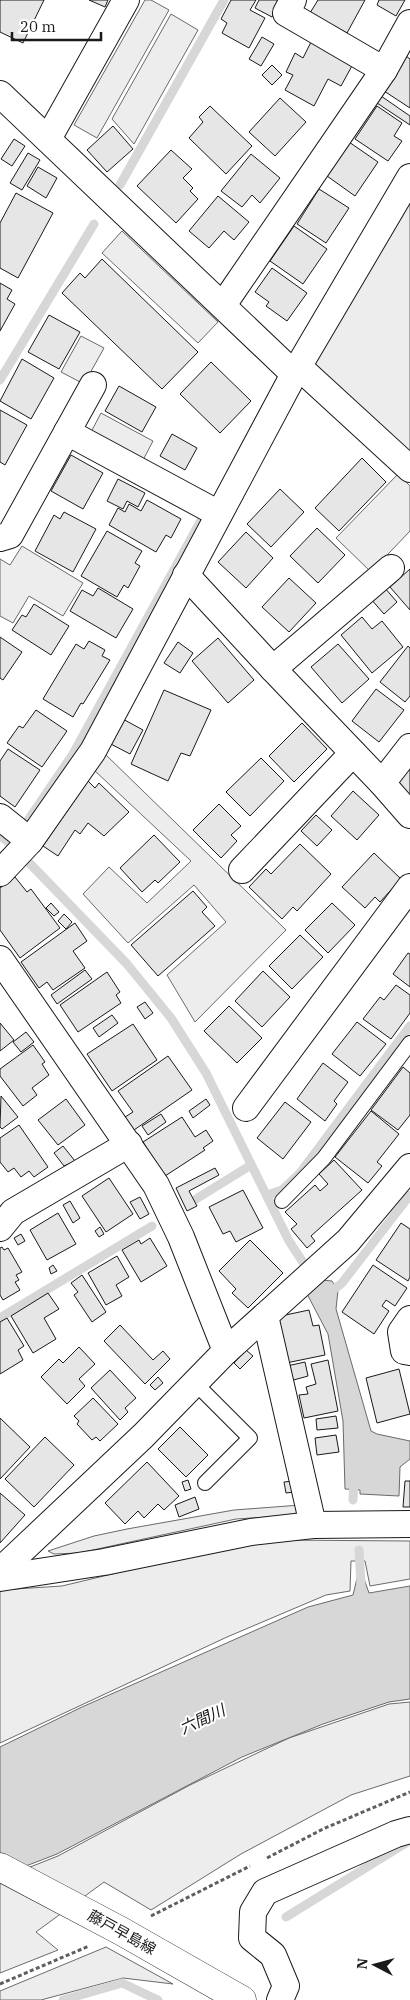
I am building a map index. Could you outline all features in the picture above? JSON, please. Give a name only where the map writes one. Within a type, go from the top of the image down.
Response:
[{"type":"main road","name":"藤戸早島線","points":[[0,1866],[121,1931],[242,2000]]},
{"type":"street","points":[[48,139],[126,0]]},
{"type":"street","points":[[294,0],[286,13],[384,70]]},
{"type":"street","points":[[223,305],[384,70],[410,23]]},
{"type":"street","points":[[0,94],[223,305],[410,469]]},
{"type":"street","points":[[16,843],[93,751],[186,575],[211,510],[297,371],[410,177]]},
{"type":"street","points":[[0,538],[10,535],[93,384]]},
{"type":"street","points":[[67,432],[211,510]]},
{"type":"street","points":[[273,670],[391,568]]},
{"type":"street","points":[[186,575],[410,815]]},
{"type":"street","points":[[382,783],[410,747]]},
{"type":"street","points":[[242,870],[353,753]]},
{"type":"street","points":[[246,1108],[410,888]]},
{"type":"street","points":[[0,959],[156,1185],[181,1237],[226,1351]]},
{"type":"street","points":[[4,1212],[129,1144]]},
{"type":"street","points":[[0,1571],[143,1436],[226,1351],[348,1241],[408,1178]]},
{"type":"street","points":[[265,1316],[313,1525]]},
{"type":"street","points":[[410,1320],[401,1332],[404,1351],[410,1352]]},
{"type":"street","points":[[0,1578],[104,1562],[251,1532],[313,1525],[410,1524]]},
{"type":"street","points":[[280,2000],[286,1986],[273,1956],[252,1938],[253,1912],[265,1892],[396,1834],[410,1830]]},
{"type":"lane","points":[[282,1201],[324,1158],[410,1043]]},
{"type":"lane","points":[[195,1383],[250,1438],[206,1483]]},
{"type":"path","points":[[262,1860],[323,1829],[410,1792]]},
{"type":"path","points":[[0,1984],[121,1931],[253,1865]]},
{"type":"shaded area","points":[[145,0],[151,0],[169,10],[97,138],[74,125]]},
{"type":"shaded area","points":[[171,14],[198,30],[134,144],[112,119]]},
{"type":"shaded area","points":[[410,195],[410,454],[312,362]]},
{"type":"shaded area","points":[[122,231],[218,322],[198,343],[102,253]]},
{"type":"shaded area","points":[[81,336],[104,348],[84,384],[61,372]]},
{"type":"shaded area","points":[[101,413],[153,441],[142,462],[90,434]]},
{"type":"shaded area","points":[[398,474],[410,486],[410,531],[371,572],[336,538]]},
{"type":"shaded area","points":[[22,546],[83,583],[63,616],[29,596],[13,623],[0,616],[0,559],[10,565]]},
{"type":"shaded area","points":[[105,754],[286,930],[195,1022],[167,975],[226,922],[194,885],[128,943],[83,894],[109,867],[147,903],[191,861],[94,770]]},
{"type":"shaded area","points":[[301,1505],[300,1515],[236,1519],[79,1553],[54,1554],[48,1551],[94,1536],[127,1529],[234,1510]]},
{"type":"shaded area","points":[[278,1540],[410,1541],[410,1579],[370,1586],[365,1561],[351,1561],[350,1591],[326,1595],[227,1637],[0,1743],[0,1590],[62,1586],[204,1552]]},
{"type":"shaded area","points":[[410,1702],[410,1776],[351,1795],[241,1854],[151,1910],[104,1882],[36,1932],[58,1950],[0,1973],[0,1879],[58,1856],[190,1785],[289,1738],[389,1704]]},
{"type":"shaded area","points":[[106,1947],[173,1984],[123,1978],[41,2000],[0,2000],[0,1991]]},
{"type":"water","points":[[322,1280],[332,1281],[338,1290],[336,1309],[371,1431],[410,1441],[410,1459],[400,1467],[399,1496],[360,1494],[360,1490],[345,1489],[343,1421],[328,1334],[306,1292]]},
{"type":"water","name":"六間川","points":[[362,1573],[369,1593],[410,1586],[410,1699],[389,1702],[323,1724],[242,1757],[57,1854],[0,1876],[0,1747],[82,1707],[308,1607],[353,1595],[358,1574]]},
{"type":"building","points":[[0,0],[44,0],[23,43],[0,32]]},
{"type":"building","points":[[89,0],[108,0],[105,7]]},
{"type":"building","points":[[231,0],[256,0],[250,10],[265,18],[249,48],[222,33],[227,23],[221,19]]},
{"type":"building","points":[[259,0],[281,0],[272,17],[255,8]]},
{"type":"building","points":[[318,0],[365,0],[347,33],[310,13]]},
{"type":"building","points":[[379,0],[405,0],[396,16],[377,5]]},
{"type":"building","points":[[262,37],[274,44],[261,66],[249,59]]},
{"type":"building","points":[[311,42],[353,64],[341,86],[328,79],[314,106],[285,90],[293,75],[286,72],[295,53],[303,58]]},
{"type":"building","points":[[406,56],[410,59],[410,108],[384,91]]},
{"type":"building","points":[[272,65],[282,75],[272,85],[262,75]]},
{"type":"building","points":[[381,96],[410,116],[410,125],[377,103]]},
{"type":"building","points":[[280,98],[306,122],[275,156],[249,132]]},
{"type":"building","points":[[210,106],[252,146],[226,174],[189,138],[203,122],[199,117]]},
{"type":"building","points":[[377,106],[402,123],[394,136],[402,141],[388,161],[355,139]]},
{"type":"building","points":[[113,126],[133,149],[107,172],[87,150]]},
{"type":"building","points":[[14,139],[25,146],[12,166],[1,159]]},
{"type":"building","points":[[349,142],[378,162],[355,196],[327,176]]},
{"type":"building","points":[[171,150],[192,169],[183,178],[193,188],[190,191],[198,199],[176,223],[137,186]]},
{"type":"building","points":[[28,153],[40,160],[22,190],[10,183]]},
{"type":"building","points":[[251,154],[280,178],[260,203],[252,195],[242,207],[221,191]]},
{"type":"building","points":[[38,167],[57,178],[46,198],[27,186]]},
{"type":"building","points":[[319,189],[349,208],[326,243],[297,224]]},
{"type":"building","points":[[16,193],[53,213],[18,278],[0,268],[0,223]]},
{"type":"building","points":[[218,196],[249,222],[234,240],[224,231],[209,248],[189,231]]},
{"type":"building","points":[[294,226],[327,249],[303,284],[270,261]]},
{"type":"building","points":[[102,259],[198,352],[162,389],[62,293],[80,273],[85,278]]},
{"type":"building","points":[[272,268],[307,293],[287,321],[266,306],[269,302],[255,292]]},
{"type":"building","points":[[0,283],[12,290],[7,299],[15,304],[0,331]]},
{"type":"building","points":[[49,315],[80,332],[59,369],[28,352]]},
{"type":"building","points":[[22,359],[54,378],[31,419],[0,401]]},
{"type":"building","points":[[211,362],[251,401],[220,433],[180,394]]},
{"type":"building","points":[[119,386],[156,407],[142,432],[105,411]]},
{"type":"building","points":[[0,410],[27,425],[5,465],[0,462]]},
{"type":"building","points":[[172,434],[197,448],[185,470],[160,456]]},
{"type":"building","points":[[71,455],[103,473],[83,509],[51,491]]},
{"type":"building","points":[[362,458],[386,482],[339,531],[315,508]]},
{"type":"building","points":[[118,479],[145,493],[138,507],[127,501],[123,509],[107,501]]},
{"type":"building","points":[[280,489],[304,512],[271,547],[247,524]]},
{"type":"building","points":[[147,500],[181,519],[171,538],[166,535],[156,552],[109,525],[118,508],[125,512],[129,504],[141,511]]},
{"type":"building","points":[[64,512],[96,529],[73,572],[35,551],[54,515],[60,519]]},
{"type":"building","points":[[317,528],[345,555],[318,583],[290,556]]},
{"type":"building","points":[[107,531],[142,551],[135,563],[140,566],[128,588],[124,585],[117,597],[81,576]]},
{"type":"building","points":[[246,532],[273,558],[246,588],[218,562]]},
{"type":"building","points":[[410,569],[410,610],[390,587]]},
{"type":"building","points":[[289,578],[316,603],[289,632],[262,607]]},
{"type":"building","points":[[384,587],[397,602],[384,614],[370,598]]},
{"type":"building","points":[[98,588],[133,609],[116,638],[70,611],[82,590],[93,596]]},
{"type":"building","points":[[34,604],[69,626],[51,655],[12,630],[22,615],[26,617]]},
{"type":"building","points":[[362,617],[372,629],[382,621],[403,647],[372,673],[341,635]]},
{"type":"building","points":[[0,637],[22,652],[3,680],[0,678]]},
{"type":"building","points":[[218,638],[254,680],[228,703],[192,661]]},
{"type":"building","points":[[89,641],[105,650],[102,656],[110,660],[73,717],[43,699],[76,644],[84,649]]},
{"type":"building","points":[[178,642],[193,653],[180,673],[164,663]]},
{"type":"building","points":[[338,644],[369,679],[342,703],[311,667]]},
{"type":"building","points":[[408,646],[410,648],[410,696],[405,702],[380,682]]},
{"type":"building","points":[[376,689],[404,710],[379,742],[352,721]]},
{"type":"building","points":[[164,690],[211,710],[190,756],[181,753],[168,781],[131,764]]},
{"type":"building","points":[[36,710],[67,731],[42,767],[7,743],[19,726],[23,728]]},
{"type":"building","points":[[121,718],[143,730],[130,754],[107,742]]},
{"type":"building","points":[[302,723],[327,749],[294,782],[269,756]]},
{"type":"building","points":[[8,749],[40,770],[15,807],[0,796],[0,761]]},
{"type":"building","points":[[261,758],[284,781],[250,816],[226,792]]},
{"type":"building","points":[[410,767],[410,797],[396,785]]},
{"type":"building","points":[[88,781],[95,788],[99,783],[129,812],[104,836],[88,823],[80,834],[75,830],[58,856],[43,846]]},
{"type":"building","points":[[353,791],[379,815],[357,840],[331,816]]},
{"type":"building","points":[[219,804],[241,826],[231,835],[237,841],[221,858],[193,830]]},
{"type":"building","points":[[316,815],[332,830],[317,846],[301,831]]},
{"type":"building","points":[[154,835],[180,862],[158,883],[155,880],[142,892],[120,868]]},
{"type":"building","points":[[300,844],[331,874],[297,911],[293,907],[282,919],[249,887],[266,869],[271,874]]},
{"type":"building","points":[[374,853],[401,879],[380,902],[375,897],[365,908],[342,887]]},
{"type":"building","points":[[15,877],[27,892],[31,889],[60,928],[20,958],[0,930],[0,888]]},
{"type":"building","points":[[193,891],[207,907],[202,912],[215,926],[158,976],[131,945]]},
{"type":"building","points":[[51,903],[59,912],[54,916],[46,908]]},
{"type":"building","points":[[332,903],[355,925],[328,953],[305,930]]},
{"type":"building","points":[[64,914],[72,922],[66,929],[58,921]]},
{"type":"building","points":[[75,923],[87,941],[73,951],[85,968],[53,990],[47,982],[39,988],[21,962]]},
{"type":"building","points":[[300,935],[323,957],[292,989],[269,966]]},
{"type":"building","points":[[408,953],[410,954],[410,987],[393,974]]},
{"type":"building","points":[[85,970],[92,979],[57,1004],[51,995]]},
{"type":"building","points":[[263,971],[290,997],[262,1027],[235,1001]]},
{"type":"building","points":[[107,972],[120,992],[116,995],[121,1003],[78,1032],[60,1005]]},
{"type":"building","points":[[396,985],[410,995],[410,1013],[391,1039],[363,1019],[380,997],[384,1000]]},
{"type":"building","points":[[145,1002],[153,1013],[145,1019],[137,1007]]},
{"type":"building","points":[[229,1006],[262,1038],[237,1063],[204,1031]]},
{"type":"building","points":[[112,1015],[118,1023],[99,1037],[93,1028]]},
{"type":"building","points":[[357,1022],[386,1044],[360,1076],[332,1054]]},
{"type":"building","points":[[0,1023],[14,1040],[0,1051]]},
{"type":"building","points":[[133,1024],[157,1060],[112,1091],[87,1054]]},
{"type":"building","points":[[26,1032],[34,1042],[21,1052],[13,1042]]},
{"type":"building","points":[[33,1045],[45,1062],[42,1064],[49,1075],[32,1088],[37,1095],[23,1106],[0,1076],[0,1069]]},
{"type":"building","points":[[168,1056],[192,1090],[134,1130],[125,1117],[133,1112],[118,1091]]},
{"type":"building","points":[[323,1063],[348,1082],[334,1101],[337,1104],[325,1121],[297,1099]]},
{"type":"building","points":[[403,1067],[410,1073],[410,1115],[398,1130],[371,1110]]},
{"type":"building","points":[[1,1096],[18,1117],[2,1129],[0,1127]]},
{"type":"building","points":[[66,1099],[85,1125],[58,1145],[38,1120]]},
{"type":"building","points":[[206,1099],[210,1105],[193,1118],[189,1111]]},
{"type":"building","points":[[285,1102],[311,1122],[283,1159],[257,1138]]},
{"type":"building","points":[[371,1111],[399,1134],[377,1162],[382,1166],[368,1183],[335,1157]]},
{"type":"building","points":[[161,1114],[166,1122],[148,1135],[142,1126]]},
{"type":"building","points":[[182,1117],[195,1137],[206,1130],[213,1141],[203,1148],[205,1150],[165,1176],[143,1142]]},
{"type":"building","points":[[19,1125],[48,1167],[34,1177],[29,1171],[21,1177],[14,1168],[8,1172],[0,1162],[0,1138]]},
{"type":"building","points":[[63,1146],[75,1161],[64,1166],[54,1153]]},
{"type":"building","points":[[334,1160],[362,1190],[311,1236],[315,1241],[307,1248],[291,1229],[297,1224],[285,1212],[315,1185],[320,1191],[328,1184],[319,1174]]},
{"type":"building","points":[[215,1168],[219,1175],[189,1191],[197,1206],[187,1211],[176,1188]]},
{"type":"building","points":[[109,1178],[133,1214],[106,1232],[82,1196]]},
{"type":"building","points":[[243,1190],[263,1228],[236,1242],[230,1231],[223,1234],[209,1207]]},
{"type":"building","points":[[140,1197],[149,1214],[140,1219],[130,1202]]},
{"type":"building","points":[[70,1201],[80,1218],[73,1223],[63,1205]]},
{"type":"building","points":[[58,1213],[76,1244],[47,1260],[30,1230]]},
{"type":"building","points":[[401,1223],[410,1229],[410,1277],[408,1281],[376,1260]]},
{"type":"building","points":[[100,1227],[104,1234],[99,1237],[95,1231]]},
{"type":"building","points":[[21,1234],[25,1241],[18,1245],[14,1238]]},
{"type":"building","points":[[150,1238],[167,1266],[141,1282],[122,1250],[139,1240],[141,1244]]},
{"type":"building","points":[[250,1240],[283,1273],[248,1308],[232,1293],[236,1289],[219,1271]]},
{"type":"building","points":[[2,1247],[4,1250],[8,1248],[22,1272],[16,1275],[19,1280],[15,1282],[20,1290],[3,1300],[0,1295],[0,1248]]},
{"type":"building","points":[[117,1256],[129,1277],[116,1285],[122,1296],[106,1305],[88,1273]]},
{"type":"building","points":[[53,1265],[57,1271],[51,1274],[49,1268]]},
{"type":"building","points":[[373,1265],[407,1288],[395,1306],[386,1300],[382,1306],[389,1311],[374,1334],[342,1312]]},
{"type":"building","points":[[82,1275],[106,1312],[92,1322],[74,1295],[78,1292],[71,1283]]},
{"type":"building","points":[[48,1293],[59,1309],[44,1318],[56,1339],[33,1353],[11,1316]]},
{"type":"building","points":[[309,1310],[313,1326],[319,1325],[325,1355],[286,1363],[276,1317]]},
{"type":"building","points":[[7,1318],[24,1346],[18,1350],[23,1360],[0,1374],[0,1322]]},
{"type":"building","points":[[120,1325],[153,1360],[163,1351],[170,1359],[145,1384],[104,1341]]},
{"type":"building","points":[[79,1347],[95,1364],[79,1379],[85,1386],[67,1404],[41,1377],[59,1359],[63,1363]]},
{"type":"building","points":[[246,1350],[253,1356],[240,1369],[234,1363]]},
{"type":"building","points":[[328,1360],[338,1411],[304,1418],[299,1395],[308,1394],[306,1387],[316,1384],[311,1364]]},
{"type":"building","points":[[305,1362],[308,1376],[290,1381],[287,1366]]},
{"type":"building","points":[[399,1369],[410,1414],[377,1423],[366,1378]]},
{"type":"building","points":[[110,1370],[136,1398],[125,1408],[128,1412],[120,1420],[91,1388]]},
{"type":"building","points":[[158,1377],[163,1383],[155,1390],[150,1385]]},
{"type":"building","points":[[93,1398],[118,1424],[100,1441],[96,1437],[92,1440],[77,1424],[79,1421],[74,1416]]},
{"type":"building","points":[[336,1416],[338,1428],[317,1430],[316,1419]]},
{"type":"building","points":[[0,1418],[30,1447],[0,1479]]},
{"type":"building","points":[[180,1427],[208,1455],[186,1477],[158,1449]]},
{"type":"building","points":[[336,1435],[339,1452],[317,1455],[315,1438]]},
{"type":"building","points":[[45,1437],[74,1465],[34,1507],[5,1479]]},
{"type":"building","points":[[147,1462],[179,1496],[164,1510],[158,1504],[144,1518],[138,1511],[125,1524],[105,1503]]},
{"type":"building","points":[[188,1480],[191,1489],[185,1491],[182,1482]]},
{"type":"building","points":[[293,1481],[294,1492],[286,1493],[284,1482]]},
{"type":"building","points":[[405,1481],[410,1481],[410,1507],[403,1507]]},
{"type":"building","points":[[0,1493],[25,1515],[0,1543]]},
{"type":"building","points":[[195,1497],[199,1509],[179,1517],[175,1505]]},
{"type":"waterway","points":[[120,185],[224,0]]},
{"type":"waterway","points":[[0,380],[94,224]]},
{"type":"waterway","points":[[20,832],[73,754],[204,515]]},
{"type":"waterway","points":[[0,836],[11,844],[127,964],[171,1018],[206,1073],[289,1241],[310,1273]]},
{"type":"waterway","points":[[267,1195],[282,1190],[300,1173],[410,1026]]},
{"type":"waterway","points":[[196,1199],[251,1165]]},
{"type":"waterway","points":[[328,1294],[342,1283],[410,1195]]},
{"type":"waterway","points":[[0,1318],[152,1226]]},
{"type":"waterway","points":[[353,1500],[354,1478]]},
{"type":"waterway","points":[[359,1550],[361,1584]]},
{"type":"waterway","points":[[286,1917],[409,1841]]},
{"type":"waterway","points":[[63,2000],[122,1983],[158,2000]]}]
